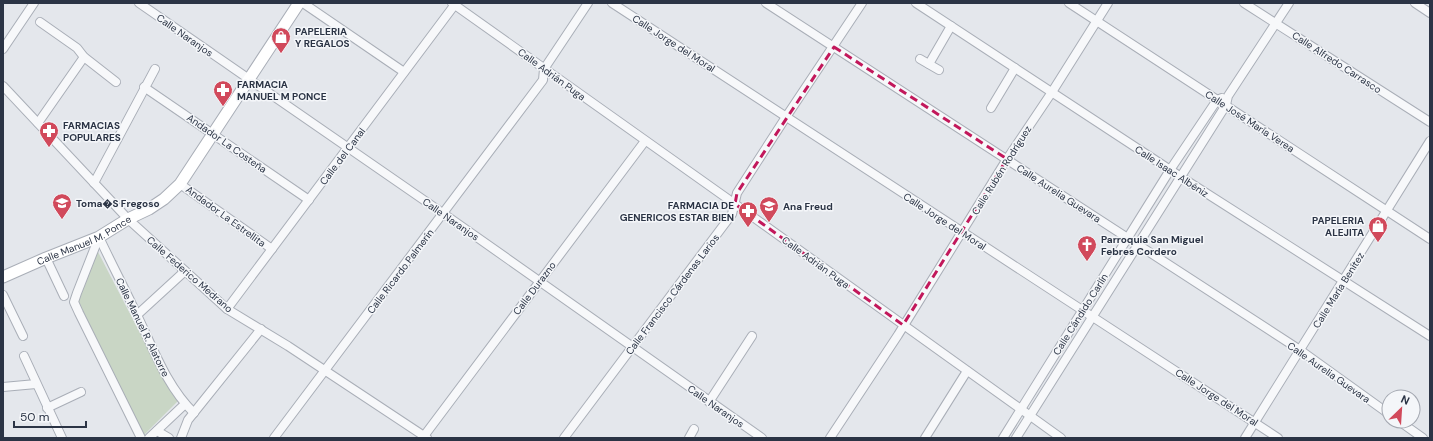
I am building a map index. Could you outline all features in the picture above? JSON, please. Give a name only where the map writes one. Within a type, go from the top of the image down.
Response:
[{"type":"street","points":[[3,49],[34,3]]},
{"type":"street","name":"Calle Naranjos","points":[[139,3],[444,214],[632,348],[762,438]]},
{"type":"street","name":"Calle Manuel M. Ponce","points":[[3,277],[99,237],[128,219],[164,200],[180,184],[248,78],[299,3]]},
{"type":"street","points":[[304,3],[404,72]]},
{"type":"street","name":"Calle Ricardo Palmerín","points":[[274,438],[444,214],[543,80],[544,69],[588,3]]},
{"type":"street","name":"Calle Jorge del Moral","points":[[612,3],[1278,438]]},
{"type":"street","name":"Calle Aurelia Guevara","points":[[766,3],[1300,350],[1381,408]]},
{"type":"street","name":"Calle Francisco Cárdenas Larios","points":[[564,438],[732,214],[737,193],[862,3]]},
{"type":"street","name":"Calle Isaac Albéniz","points":[[916,3],[1170,170],[1430,336]]},
{"type":"street","name":"Calle José María Verea","points":[[1070,3],[1430,239]]},
{"type":"street","name":"Calle Rubén Rodríguez","points":[[830,438],[1108,3]]},
{"type":"street","name":"Calle Alfredo Carrasco","points":[[1244,3],[1430,122]]},
{"type":"street","name":"Calle Cándido Carlín","points":[[1016,438],[1226,105],[1228,96],[1289,3]]},
{"type":"street","points":[[1414,3],[1430,13]]},
{"type":"street","name":"Calle del Canal","points":[[227,309],[454,4]]},
{"type":"street","name":"Calle Adrián Puga","points":[[454,4],[1061,438]]},
{"type":"street","points":[[40,22],[77,48],[84,57],[116,82]]},
{"type":"street","points":[[929,64],[951,26]]},
{"type":"street","points":[[38,123],[84,57]]},
{"type":"street","points":[[920,59],[939,70]]},
{"type":"street","points":[[991,108],[1016,68]]},
{"type":"street","points":[[94,183],[144,87],[155,69]]},
{"type":"street","name":"Calle Federico Medrano","points":[[3,86],[128,219],[227,309],[326,371],[425,437]]},
{"type":"street","name":"Andador La Costeña","points":[[144,87],[309,200]]},
{"type":"street","points":[[1217,100],[1228,96]]},
{"type":"street","name":"Calle Cándido Carlín","points":[[1003,438],[1170,170],[1217,100]]},
{"type":"street","name":"Calle Durazno","points":[[425,437],[645,140]]},
{"type":"street","name":"Calle María Benítez","points":[[1245,438],[1430,141]]},
{"type":"street","name":"Andador La Estrellita","points":[[180,184],[272,249]]},
{"type":"street","points":[[99,237],[76,293],[74,302],[141,438]]},
{"type":"street","name":"Calle Manuel R. Alatorre","points":[[99,237],[157,358],[185,404],[194,412]]},
{"type":"street","points":[[46,258],[64,296]]},
{"type":"street","points":[[137,314],[185,270]]},
{"type":"street","points":[[3,295],[23,336]]},
{"type":"street","points":[[181,438],[184,427],[194,412],[261,329]]},
{"type":"street","points":[[709,402],[752,336]]},
{"type":"street","points":[[24,356],[62,438]]},
{"type":"street","points":[[925,438],[967,371]]},
{"type":"street","points":[[3,387],[36,384]]},
{"type":"street","points":[[47,408],[80,392]]},
{"type":"street","points":[[148,438],[185,404]]},
{"type":"street","points":[[689,438],[694,429]]},
{"type":"street","points":[[1410,429],[1423,438]]},
{"type":"street","points":[[157,430],[169,438]]},
{"type":"highlighted area","points":[[834,47],[1007,159],[903,325],[735,204],[737,193]]},
{"type":"green space","points":[[97,250],[169,389],[180,399],[144,435],[77,301]]},
{"type":"place","name":"PAPELERIA Y REGALOS","points":[[281,54]]},
{"type":"place","name":"FARMACIA MANUEL M PONCE","points":[[223,107]]},
{"type":"place","name":"FARMACIAS POPULARES","points":[[49,148]]},
{"type":"place","name":"Toma�S Fregoso","points":[[62,220]]},
{"type":"place","name":"Ana Freud","points":[[769,223]]},
{"type":"place","name":"FARMACIA DE GENERICOS ESTAR BIEN","points":[[748,228]]},
{"type":"place","name":"PAPELERIA ALEJITA","points":[[1378,243]]},
{"type":"place","name":"Parroquia San Miguel Febres Cordero","points":[[1087,262]]}]
